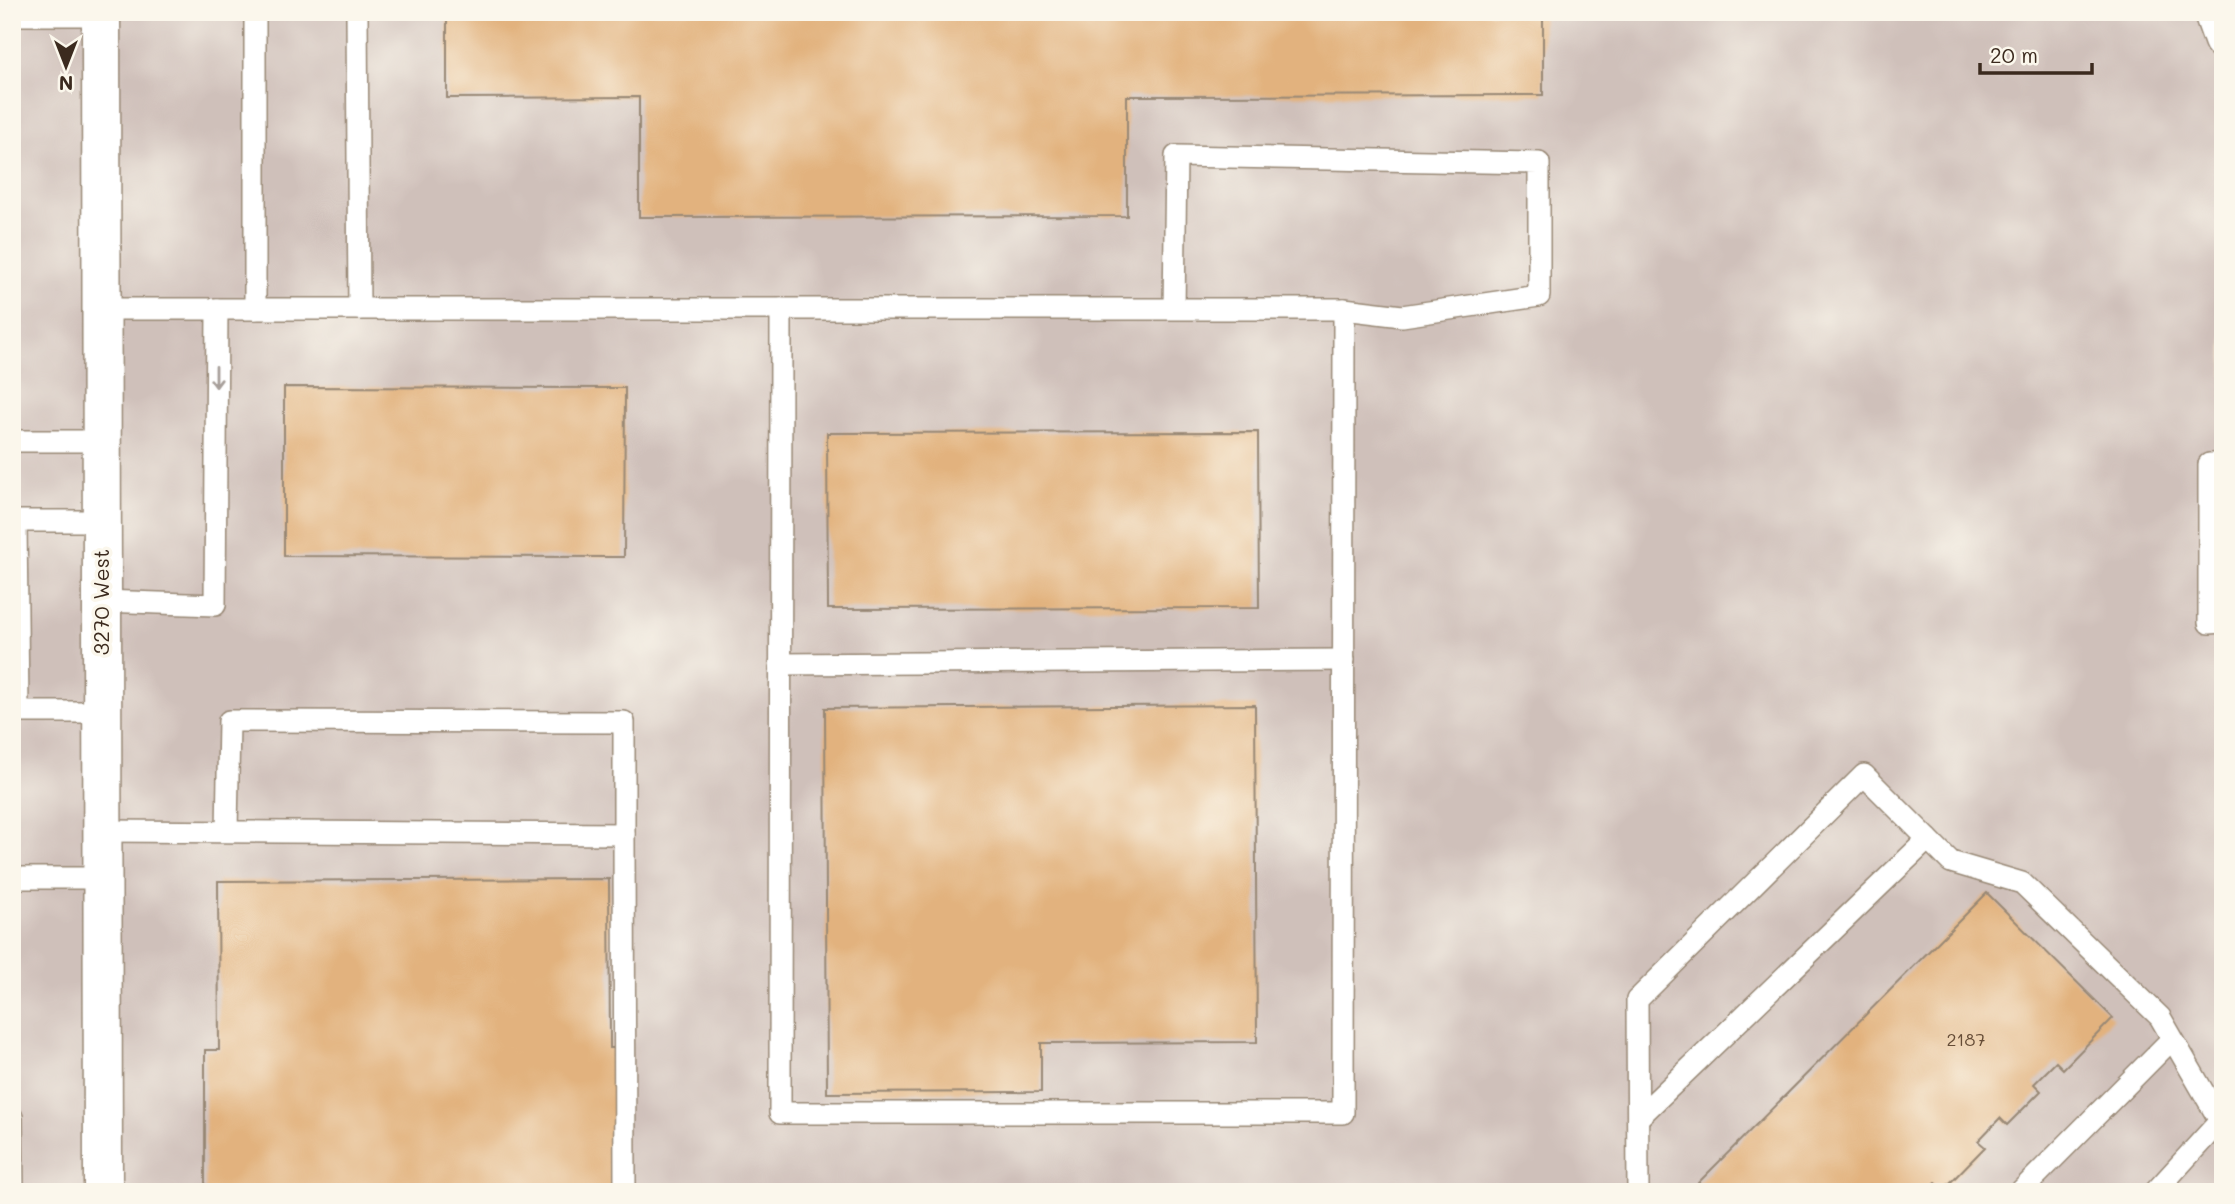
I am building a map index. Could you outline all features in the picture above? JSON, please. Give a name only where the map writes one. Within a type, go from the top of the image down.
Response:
[{"type":"street","points":[[2213,12],[2223,40]]},
{"type":"street","name":"3270 West","points":[[101,14],[103,1192]]},
{"type":"lane","points":[[255,12],[255,309]]},
{"type":"lane","points":[[357,12],[359,309]]},
{"type":"lane","points":[[12,16],[101,14]]},
{"type":"lane","points":[[102,309],[217,309],[255,309],[359,309],[781,309],[1174,309],[1344,309],[1402,316],[1539,296],[1539,163],[1176,156],[1174,309]]},
{"type":"lane","points":[[102,601],[215,604],[217,309]]},
{"type":"lane","points":[[781,309],[780,1113],[1343,1113],[1344,309]]},
{"type":"lane","points":[[16,441],[102,441]]},
{"type":"lane","points":[[2223,464],[2209,464],[2209,622],[2223,622]]},
{"type":"lane","points":[[102,521],[16,521],[15,713],[102,712]]},
{"type":"lane","points":[[780,664],[1344,660]]},
{"type":"lane","points":[[227,832],[229,721],[624,722],[625,1192]]},
{"type":"lane","points":[[1638,1192],[1637,1000],[1864,775],[1951,862],[2022,883],[2160,1017],[2221,1124],[2155,1192]]},
{"type":"lane","points":[[102,831],[624,834]]},
{"type":"lane","points":[[1637,1118],[1928,839]]},
{"type":"lane","points":[[12,878],[102,878]]},
{"type":"lane","points":[[2020,1192],[2172,1039]]},
{"type":"lane","points":[[12,1117],[13,1192]]},
{"type":"shaded area","points":[[12,12],[2223,12],[2223,1192],[12,1192]]},
{"type":"building","points":[[447,12],[1543,12],[1543,95],[1127,96],[1127,216],[639,217],[639,97],[447,98]]},
{"type":"building","points":[[284,387],[625,388],[624,557],[284,556]]},
{"type":"building","points":[[1258,432],[1259,608],[828,609],[827,433]]},
{"type":"building","points":[[1255,705],[1257,1042],[1041,1043],[1041,1092],[827,1093],[825,708]]},
{"type":"building","points":[[609,879],[610,1048],[622,1048],[623,1192],[205,1192],[205,1050],[219,1050],[218,881]]},
{"type":"building","points":[[1987,893],[2113,1018],[2063,1069],[2056,1062],[2034,1084],[2041,1091],[2007,1125],[2000,1118],[1978,1141],[1985,1147],[1943,1190],[1936,1183],[1927,1192],[1689,1192]]}]
